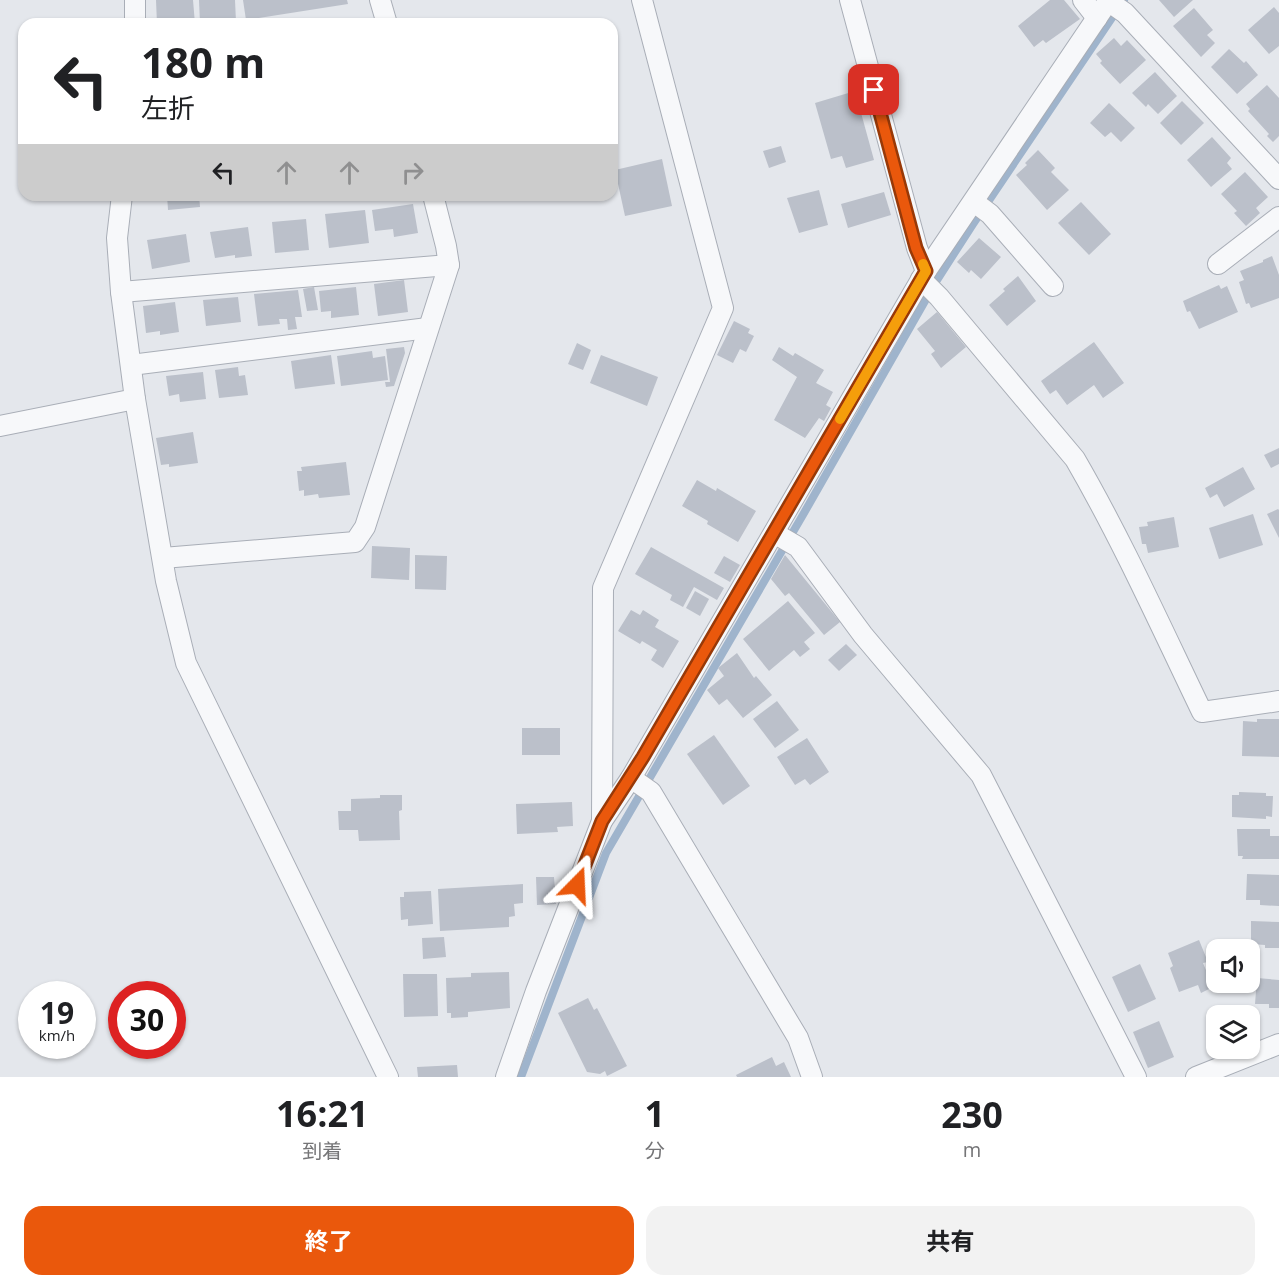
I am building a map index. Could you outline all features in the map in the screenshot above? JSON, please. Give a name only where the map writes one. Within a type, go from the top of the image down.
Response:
[{"type":"street","points":[[135,0],[135,18]]},
{"type":"street","points":[[380,0],[385,18]]},
{"type":"street","points":[[602,821],[603,588],[723,308],[642,0]]},
{"type":"street","points":[[850,0],[923,275],[1075,459],[1130,563],[1202,712],[1279,701]]},
{"type":"street","points":[[1083,0],[1125,13],[1279,179]]},
{"type":"street","points":[[506,1077],[536,990],[602,821],[631,778],[923,275],[1104,6]]},
{"type":"street","points":[[121,201],[117,238],[121,292],[135,399],[166,581],[186,663],[388,1077]]},
{"type":"street","points":[[163,558],[355,542],[366,526],[449,265],[435,201]]},
{"type":"street","points":[[974,202],[990,214],[1053,286]]},
{"type":"street","points":[[1218,264],[1279,217]]},
{"type":"street","points":[[121,292],[449,265]]},
{"type":"street","points":[[131,365],[428,328]]},
{"type":"street","points":[[0,426],[135,399]]},
{"type":"street","points":[[774,533],[798,547],[863,635],[981,775],[1136,1077]]},
{"type":"street","points":[[631,778],[651,792],[798,1038],[812,1077]]},
{"type":"street","points":[[1196,1077],[1279,1044]]},
{"type":"building","points":[[156,0],[193,0],[194,18],[157,18]]},
{"type":"building","points":[[199,0],[235,0],[236,18],[200,18]]},
{"type":"building","points":[[243,0],[347,0],[348,4],[259,18],[246,18]]},
{"type":"building","points":[[1050,0],[1064,0],[1080,19],[1046,43],[1043,40],[1034,47],[1018,26]]},
{"type":"building","points":[[1159,0],[1193,0],[1174,17]]},
{"type":"building","points":[[1274,7],[1279,13],[1279,46],[1269,54],[1248,30]]},
{"type":"building","points":[[1194,8],[1213,30],[1207,35],[1215,43],[1201,57],[1173,26]]},
{"type":"building","points":[[1114,38],[1121,46],[1127,40],[1146,60],[1120,84],[1100,63],[1102,61],[1096,54]]},
{"type":"building","points":[[1229,49],[1244,63],[1246,61],[1258,75],[1237,94],[1211,67]]},
{"type":"building","points":[[1155,72],[1177,96],[1158,114],[1148,104],[1146,107],[1132,93]]},
{"type":"building","points":[[1267,85],[1279,98],[1279,136],[1273,142],[1267,136],[1269,134],[1248,111],[1250,109],[1246,104]]},
{"type":"building","points":[[855,91],[874,160],[846,168],[842,156],[831,159],[815,103]]},
{"type":"building","points":[[1182,101],[1204,123],[1181,145],[1160,123]]},
{"type":"building","points":[[1109,103],[1135,128],[1121,142],[1111,132],[1105,137],[1090,123]]},
{"type":"building","points":[[1212,137],[1231,158],[1227,163],[1232,169],[1211,187],[1187,160]]},
{"type":"building","points":[[781,146],[786,162],[769,168],[763,151]]},
{"type":"building","points":[[1038,150],[1055,168],[1051,172],[1069,190],[1047,210],[1016,175]]},
{"type":"building","points":[[662,159],[672,206],[625,216],[618,184],[618,169]]},
{"type":"building","points":[[1245,172],[1268,197],[1256,208],[1260,213],[1246,226],[1234,213],[1237,211],[1221,194]]},
{"type":"building","points":[[819,190],[828,225],[799,233],[787,198]]},
{"type":"building","points":[[884,192],[891,215],[848,228],[841,204]]},
{"type":"building","points":[[167,201],[200,201],[200,207],[168,210]]},
{"type":"building","points":[[1081,202],[1111,234],[1089,255],[1058,223]]},
{"type":"building","points":[[413,204],[418,233],[394,237],[393,229],[375,231],[372,210]]},
{"type":"building","points":[[365,210],[369,243],[329,248],[325,214]]},
{"type":"building","points":[[306,219],[309,250],[275,253],[272,222]]},
{"type":"building","points":[[248,227],[252,256],[235,258],[235,255],[215,258],[210,232]]},
{"type":"building","points":[[186,234],[190,262],[152,269],[147,240]]},
{"type":"building","points":[[979,238],[1001,257],[981,279],[971,270],[969,273],[957,262]]},
{"type":"building","points":[[1272,256],[1279,275],[1279,298],[1251,308],[1249,303],[1246,304],[1239,282],[1244,280],[1240,271]]},
{"type":"building","points":[[1018,276],[1036,301],[1007,326],[989,305]]},
{"type":"building","points":[[404,280],[408,312],[378,316],[374,284]]},
{"type":"building","points":[[1219,285],[1221,289],[1227,286],[1238,312],[1199,329],[1190,311],[1187,312],[1183,301]]},
{"type":"building","points":[[314,287],[318,310],[307,311],[303,289]]},
{"type":"building","points":[[356,287],[359,315],[331,318],[331,311],[321,312],[319,291]]},
{"type":"building","points":[[298,290],[302,317],[295,317],[297,329],[288,330],[287,319],[279,319],[280,324],[258,326],[254,294]]},
{"type":"building","points":[[238,297],[241,322],[206,326],[203,300]]},
{"type":"building","points":[[175,302],[179,332],[160,335],[160,331],[146,333],[143,306]]},
{"type":"building","points":[[937,312],[966,347],[941,368],[931,354],[935,351],[917,329]]},
{"type":"building","points":[[734,321],[750,329],[748,333],[754,336],[746,352],[740,349],[733,363],[717,355]]},
{"type":"building","points":[[1094,342],[1124,383],[1103,398],[1094,385],[1067,405],[1056,390],[1050,394],[1041,381]]},
{"type":"building","points":[[577,343],[591,350],[583,370],[568,364]]},
{"type":"building","points":[[404,347],[405,353],[394,386],[386,387],[385,382],[390,382],[386,349]]},
{"type":"building","points":[[779,347],[793,356],[795,353],[824,370],[816,383],[833,392],[826,405],[831,408],[824,421],[819,418],[805,438],[774,420],[797,377],[772,360]]},
{"type":"building","points":[[372,351],[373,358],[385,356],[388,380],[341,386],[337,356]]},
{"type":"building","points":[[331,355],[335,384],[295,389],[291,361]]},
{"type":"building","points":[[601,355],[658,377],[647,406],[590,383]]},
{"type":"building","points":[[238,367],[239,376],[245,375],[248,395],[219,398],[215,370]]},
{"type":"building","points":[[203,372],[206,399],[180,402],[179,394],[169,396],[166,376]]},
{"type":"building","points":[[193,432],[198,463],[169,467],[169,464],[161,465],[156,438]]},
{"type":"building","points":[[1279,448],[1279,464],[1271,468],[1264,455]]},
{"type":"building","points":[[346,462],[350,495],[319,498],[318,494],[304,496],[304,490],[299,491],[297,471],[302,471],[301,467]]},
{"type":"building","points":[[1243,467],[1255,489],[1224,507],[1217,494],[1210,498],[1205,488]]},
{"type":"building","points":[[697,480],[716,491],[717,488],[756,511],[738,542],[682,506]]},
{"type":"building","points":[[1279,510],[1279,538],[1267,514]]},
{"type":"building","points":[[1253,514],[1263,545],[1219,559],[1209,528]]},
{"type":"building","points":[[1174,517],[1179,547],[1148,553],[1146,544],[1142,544],[1139,527],[1148,526],[1147,522]]},
{"type":"building","points":[[372,546],[410,548],[409,580],[371,578]]},
{"type":"building","points":[[651,547],[724,588],[717,600],[694,587],[683,607],[670,600],[672,595],[635,574]]},
{"type":"building","points":[[415,555],[447,556],[446,590],[415,589]]},
{"type":"building","points":[[785,555],[840,622],[824,635],[789,593],[785,596],[771,579]]},
{"type":"building","points":[[724,556],[740,565],[730,582],[714,573]]},
{"type":"building","points":[[695,591],[709,599],[700,616],[686,608]]},
{"type":"building","points":[[788,601],[815,633],[804,642],[810,649],[800,657],[794,650],[769,671],[743,639]]},
{"type":"building","points":[[631,610],[640,615],[643,610],[659,620],[655,627],[679,641],[663,668],[651,660],[657,650],[642,641],[640,644],[618,631]]},
{"type":"building","points":[[846,644],[857,655],[839,671],[828,660]]},
{"type":"building","points":[[737,653],[754,678],[756,676],[772,695],[743,718],[727,699],[719,705],[707,690],[724,676],[718,668]]},
{"type":"building","points":[[777,701],[799,730],[775,748],[753,719]]},
{"type":"building","points":[[1257,719],[1279,719],[1279,757],[1242,756],[1243,721],[1257,722]]},
{"type":"building","points":[[522,728],[560,728],[560,755],[522,755]]},
{"type":"building","points":[[714,735],[750,786],[723,805],[687,754]]},
{"type":"building","points":[[807,738],[829,772],[810,785],[805,779],[795,785],[777,757]]},
{"type":"building","points":[[1239,792],[1266,793],[1266,796],[1273,796],[1272,817],[1266,816],[1266,819],[1232,817],[1232,795],[1239,795]]},
{"type":"building","points":[[380,795],[402,795],[402,810],[399,811],[400,840],[359,841],[358,830],[339,830],[338,811],[351,811],[351,799],[380,798]]},
{"type":"building","points":[[572,802],[573,826],[557,827],[558,832],[517,834],[516,804]]},
{"type":"building","points":[[1237,829],[1270,829],[1270,836],[1279,836],[1279,859],[1242,859],[1243,856],[1238,856]]},
{"type":"building","points":[[1247,874],[1279,875],[1279,906],[1260,905],[1260,900],[1246,900]]},
{"type":"building","points":[[536,877],[554,877],[556,904],[537,905]]},
{"type":"building","points":[[523,884],[523,903],[514,904],[515,916],[509,917],[509,927],[440,931],[438,889]]},
{"type":"building","points":[[431,891],[433,924],[408,926],[408,919],[401,920],[400,897],[404,897],[404,892]]},
{"type":"building","points":[[1251,921],[1279,922],[1279,948],[1265,948],[1265,945],[1260,945],[1260,939],[1251,939]]},
{"type":"building","points":[[444,937],[446,957],[423,959],[422,938]]},
{"type":"building","points":[[1199,940],[1206,957],[1206,962],[1203,963],[1206,970],[1206,990],[1201,993],[1198,985],[1179,992],[1170,968],[1173,966],[1168,953]]},
{"type":"building","points":[[1140,964],[1156,999],[1128,1012],[1112,977]]},
{"type":"building","points":[[509,972],[510,1008],[468,1012],[468,1017],[451,1018],[451,1013],[447,1013],[446,978],[471,977],[471,973]]},
{"type":"building","points":[[403,974],[437,974],[438,1016],[404,1017]]},
{"type":"building","points":[[1260,978],[1279,980],[1279,1008],[1269,1008],[1269,1004],[1255,1004],[1256,993],[1260,993]]},
{"type":"building","points":[[588,998],[594,1010],[597,1008],[627,1066],[607,1076],[605,1071],[600,1074],[587,1072],[558,1013]]},
{"type":"building","points":[[1159,1021],[1174,1057],[1148,1068],[1133,1032]]},
{"type":"building","points":[[772,1057],[776,1066],[784,1062],[791,1077],[737,1077],[736,1075]]},
{"type":"building","points":[[457,1065],[458,1077],[418,1077],[417,1067]]},
{"type":"waterway","points":[[521,1077],[606,853],[937,280],[1124,0]]},
{"type":"slow traffic","points":[[840,419],[926,271],[923,264]]},
{"type":"route","points":[[577,885],[602,821],[631,778],[926,271],[916,248],[874,90]]}]
